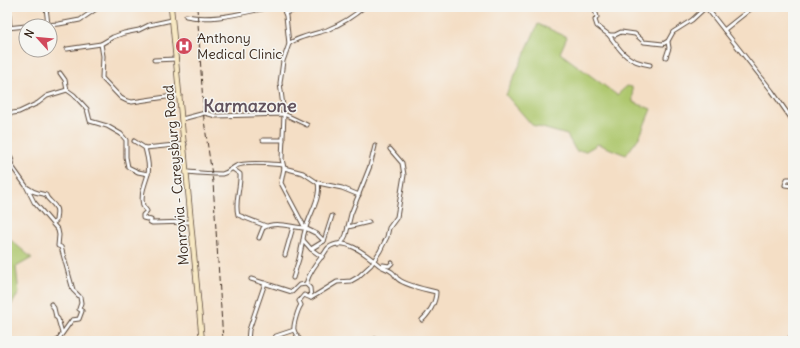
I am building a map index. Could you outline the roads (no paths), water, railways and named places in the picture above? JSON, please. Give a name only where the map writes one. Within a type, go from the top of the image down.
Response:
[{"type":"main road","name":"Monrovia - Careysburg Road","points":[[171,7],[202,341]]},
{"type":"main road","points":[[788,341],[793,335]]},
{"type":"street","points":[[8,7],[8,27],[18,26]]},
{"type":"street","points":[[46,7],[47,18]]},
{"type":"street","points":[[58,23],[80,20],[99,7]]},
{"type":"street","points":[[186,16],[198,19],[219,17],[272,7]]},
{"type":"street","points":[[283,7],[289,44],[283,61],[280,83],[284,114],[284,166],[281,183],[305,228]]},
{"type":"street","points":[[285,13],[305,7]]},
{"type":"street","points":[[289,44],[294,40],[342,24],[357,14],[364,7]]},
{"type":"street","points":[[594,7],[597,17],[594,20],[597,26],[609,35],[624,55],[638,63],[650,65]]},
{"type":"street","points":[[609,35],[615,35],[621,32],[635,34],[644,42],[650,44],[663,44],[668,41],[673,32],[692,20],[706,7],[793,121]]},
{"type":"street","points":[[724,30],[753,7]]},
{"type":"street","points":[[68,49],[101,44],[124,33],[172,20]]},
{"type":"street","points":[[666,57],[669,48],[668,41]]},
{"type":"street","points":[[101,44],[103,56],[102,78],[121,98],[132,102],[180,96]]},
{"type":"street","points":[[154,60],[176,59]]},
{"type":"street","points":[[60,73],[65,80],[67,90],[87,109],[90,121],[107,126],[121,134],[126,140],[126,158],[128,167],[138,172],[148,174]]},
{"type":"street","points":[[7,114],[19,112],[38,103],[47,96],[67,90]]},
{"type":"street","points":[[182,119],[205,113],[216,116],[284,114],[307,125]]},
{"type":"street","points":[[263,140],[283,140]]},
{"type":"street","points":[[134,141],[145,148],[184,144]]},
{"type":"street","points":[[338,245],[343,241],[358,195],[370,166],[375,146]]},
{"type":"street","points":[[145,148],[148,163],[148,174],[142,191],[143,206],[147,211],[143,215],[144,218],[151,220],[150,222],[152,223],[190,222]]},
{"type":"street","points":[[7,149],[12,161],[11,165]]},
{"type":"street","points":[[311,298],[337,282],[352,281],[375,260],[396,216],[404,175],[402,163],[390,149]]},
{"type":"street","points":[[7,163],[11,165],[27,188],[34,202],[59,232],[58,246],[61,247],[73,290],[81,300],[79,309],[82,311],[79,319],[72,320],[57,341]]},
{"type":"street","points":[[187,172],[221,174],[226,173],[236,166],[254,163],[284,166],[303,173],[318,183],[342,188],[358,195]]},
{"type":"street","points":[[233,169],[240,174],[236,210],[238,215],[266,226],[286,225],[305,228],[317,234],[324,241]]},
{"type":"street","points":[[793,179],[787,179],[785,185],[793,186]]},
{"type":"street","points":[[293,278],[299,260],[303,240],[303,231],[317,196],[318,183]]},
{"type":"street","points":[[27,188],[34,192],[46,195],[46,198],[56,207],[56,221],[53,223]]},
{"type":"street","points":[[311,249],[324,241],[332,216]]},
{"type":"street","points":[[348,227],[370,222]]},
{"type":"street","points":[[259,238],[263,228],[266,226]]},
{"type":"street","points":[[285,255],[293,227]]},
{"type":"street","points":[[303,240],[311,249],[322,257]]},
{"type":"street","points":[[306,284],[308,278],[327,249],[333,245],[350,245],[375,260],[380,266],[394,273],[398,279],[417,287],[436,292],[436,296],[429,312],[422,320]]},
{"type":"street","points":[[380,266],[389,266],[392,263]]},
{"type":"street","points":[[251,279],[292,292],[299,284],[306,284],[310,286],[311,298]]},
{"type":"street","points":[[248,341],[249,330],[265,284]]},
{"type":"street","points":[[300,341],[294,330],[294,322],[298,308],[301,305],[299,301],[304,295],[311,298]]},
{"type":"street","points":[[51,304],[54,308],[62,333]]},
{"type":"street","points":[[271,341],[276,336],[294,330]]},
{"type":"railway","points":[[197,7],[204,120],[213,182],[223,341]]},
{"type":"place","name":"Anthony Medical Clinic","points":[[184,46]]},
{"type":"district","name":"Karmazone","points":[[250,105]]}]
